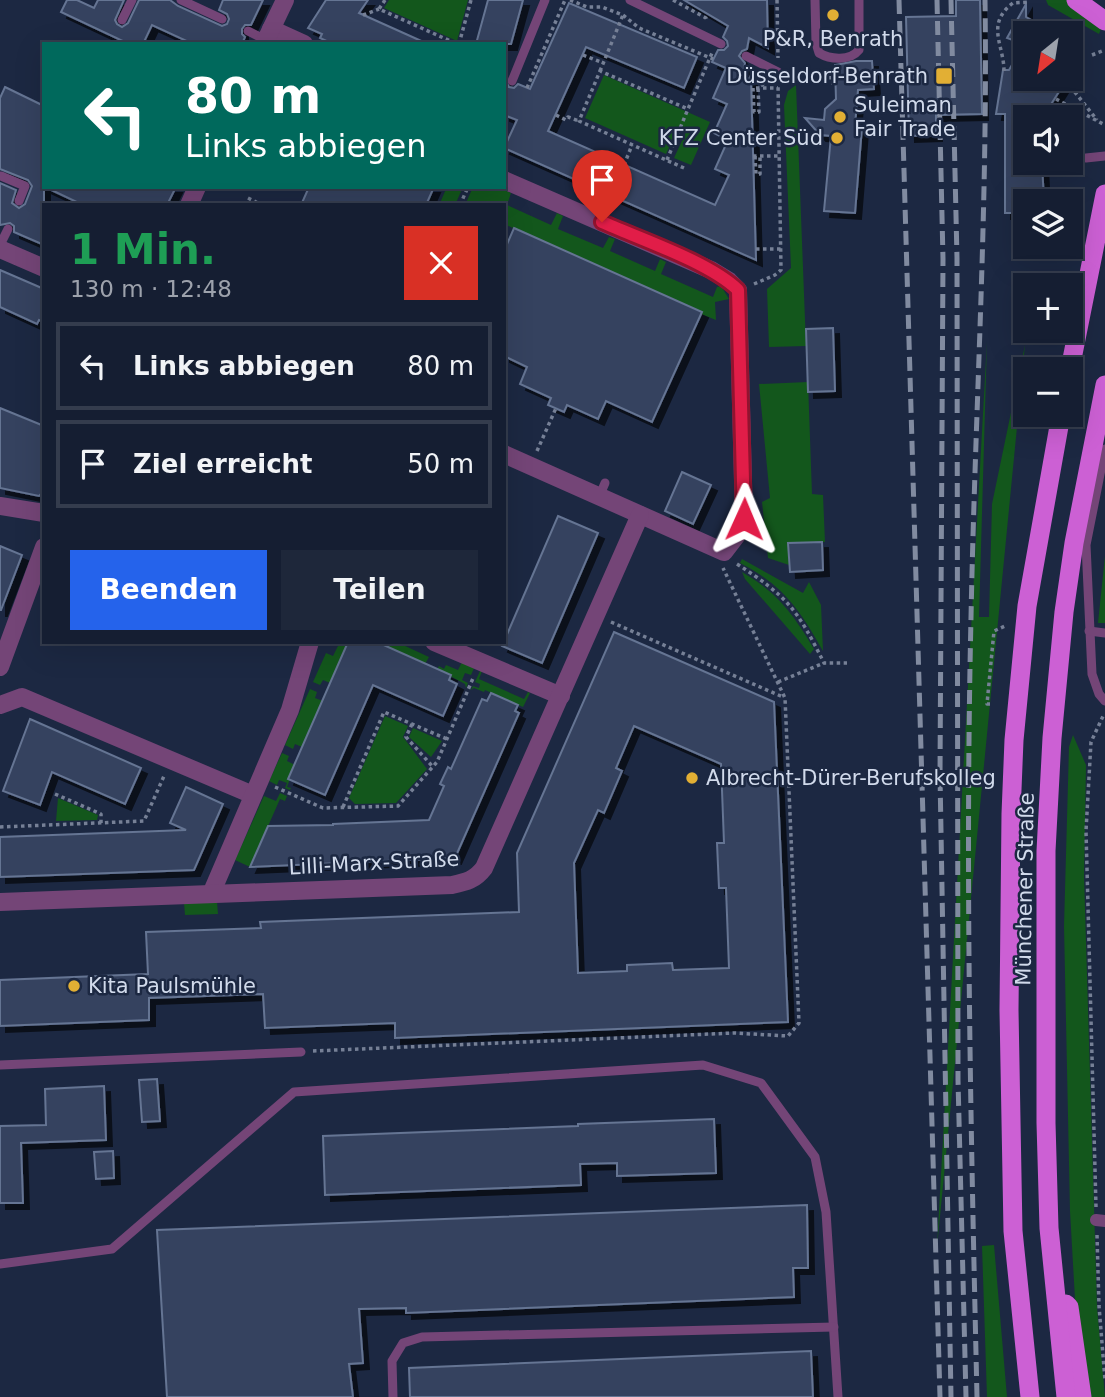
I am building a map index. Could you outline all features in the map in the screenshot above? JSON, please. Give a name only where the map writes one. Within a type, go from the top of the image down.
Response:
[{"type":"highway","points":[[1076,0],[1105,21]]},
{"type":"highway","points":[[1072,357],[1105,194]]},
{"type":"highway","name":"Münchener Straße","points":[[1066,1397],[1049,1215],[1045,1021],[1046,851],[1063,612],[1105,386]]},
{"type":"highway","name":"Münchener Straße","points":[[1030,1397],[1013,1217],[1009,1010],[1014,740],[1027,606],[1059,427]]},
{"type":"highway","points":[[1054,1290],[1069,1307],[1082,1397]]},
{"type":"street","points":[[285,0],[267,38],[291,42]]},
{"type":"street","points":[[506,181],[710,270],[738,290],[745,506],[741,526],[724,552],[640,514],[602,490],[530,466],[506,455]]},
{"type":"street","points":[[0,247],[42,267]]},
{"type":"street","points":[[0,506],[42,513]]},
{"type":"street","name":"Lilli-Marx-Straße","points":[[0,902],[452,885],[477,877],[484,868],[640,514]]},
{"type":"street","points":[[0,667],[42,552]]},
{"type":"street","points":[[211,894],[290,709],[309,644]]},
{"type":"street","points":[[439,644],[561,695]]},
{"type":"street","points":[[0,705],[22,697],[171,760],[257,788]]},
{"type":"lane","points":[[122,20],[132,0]]},
{"type":"lane","points":[[181,0],[222,19]]},
{"type":"lane","points":[[512,81],[545,0]]},
{"type":"lane","points":[[630,0],[721,44]]},
{"type":"lane","points":[[815,0],[816,44],[819,53],[830,58],[851,57],[859,50],[859,0]]},
{"type":"lane","points":[[248,31],[267,38]]},
{"type":"lane","points":[[746,56],[778,72]]},
{"type":"lane","points":[[1086,158],[1105,156]]},
{"type":"lane","points":[[1,176],[25,186],[19,201]]},
{"type":"lane","points":[[0,247],[8,229]]},
{"type":"lane","points":[[1105,449],[1086,545],[1092,674],[1099,694],[1105,701]]},
{"type":"lane","points":[[1090,631],[1105,634]]},
{"type":"lane","points":[[0,1065],[301,1052]]},
{"type":"lane","points":[[0,1264],[112,1249],[294,1092],[703,1065],[761,1083],[815,1157],[826,1212],[838,1397]]},
{"type":"lane","points":[[393,1397],[392,1361],[403,1343],[422,1337],[834,1328]]},
{"type":"path","points":[[363,15],[379,9],[385,0]]},
{"type":"path","points":[[459,42],[471,0]]},
{"type":"path","points":[[527,88],[568,0],[587,7],[602,6],[623,15],[639,28],[711,60],[667,160]]},
{"type":"path","points":[[594,6],[597,0]]},
{"type":"path","points":[[738,290],[781,270],[777,0]]},
{"type":"path","points":[[1004,71],[1004,58],[998,43],[997,29],[1000,18],[1013,4],[1030,2]]},
{"type":"path","points":[[379,9],[453,42]]},
{"type":"path","points":[[579,121],[623,15]]},
{"type":"path","points":[[1092,55],[1105,50]]},
{"type":"path","points":[[583,55],[603,63]]},
{"type":"path","points":[[600,71],[688,109]]},
{"type":"path","points":[[778,72],[796,76],[807,71]]},
{"type":"path","points":[[743,73],[765,88]]},
{"type":"path","points":[[754,88],[778,88]]},
{"type":"path","points":[[754,88],[759,112],[754,112],[754,88]]},
{"type":"path","points":[[1074,91],[1102,124]]},
{"type":"path","points":[[1056,99],[1102,124]]},
{"type":"path","points":[[556,115],[566,120],[568,117],[579,121],[684,167]]},
{"type":"path","points":[[624,165],[632,145]]},
{"type":"path","points":[[756,156],[779,156]]},
{"type":"path","points":[[248,198],[258,203]]},
{"type":"path","points":[[756,249],[781,249]]},
{"type":"path","points":[[530,466],[556,408]]},
{"type":"path","points":[[301,1052],[734,1034],[788,1036],[799,1023],[785,698],[720,562],[724,552],[785,598],[804,625],[824,663]]},
{"type":"path","points":[[596,615],[785,698]]},
{"type":"path","points":[[990,704],[987,704],[994,631],[1006,626]]},
{"type":"path","points":[[257,788],[323,808],[398,806],[433,767],[480,662]]},
{"type":"path","points":[[778,682],[824,663],[848,663]]},
{"type":"path","points":[[343,807],[384,712],[447,739]]},
{"type":"path","points":[[1105,712],[1091,742],[1086,831],[1101,1221],[1099,1306],[1105,1380]]},
{"type":"path","points":[[411,724],[406,737],[433,767]]},
{"type":"path","points":[[0,827],[144,821],[171,760]]},
{"type":"path","points":[[55,794],[101,814],[101,823]]},
{"type":"green space","points":[[389,0],[468,0],[457,41],[384,8]]},
{"type":"green space","points":[[1046,0],[1068,0],[1102,26],[1099,34],[1083,25],[1083,21],[1076,21],[1048,5]]},
{"type":"green space","points":[[604,75],[710,122],[691,165],[674,158],[686,132],[678,128],[666,154],[585,118]]},
{"type":"green space","points":[[796,85],[806,346],[769,347],[767,289],[791,268],[784,105],[788,91]]},
{"type":"green space","points":[[446,189],[462,189],[456,203],[440,203]]},
{"type":"green space","points":[[472,189],[502,189],[511,193],[507,205],[551,225],[557,213],[563,216],[558,229],[603,248],[609,237],[615,239],[610,251],[655,271],[660,259],[666,262],[661,274],[713,297],[717,287],[721,286],[729,299],[715,302],[716,320],[506,225],[506,203],[466,203]]},
{"type":"green space","points":[[987,341],[979,617],[989,617],[992,504],[1013,403],[1013,427],[1017,427],[937,1247]]},
{"type":"green space","points":[[808,382],[812,494],[823,495],[825,542],[789,544],[789,565],[768,558],[762,502],[770,498],[759,384]]},
{"type":"green space","points":[[1105,556],[1105,623],[1098,623]]},
{"type":"green space","points":[[742,559],[803,593],[809,582],[821,605],[823,651],[789,600],[768,580],[740,563]]},
{"type":"green space","points":[[742,572],[784,605],[814,649],[810,654],[745,579]]},
{"type":"green space","points":[[339,644],[347,644],[330,683],[323,680],[320,685],[313,682],[326,653],[333,656]]},
{"type":"green space","points":[[388,644],[403,644],[429,657],[425,664],[387,647]]},
{"type":"green space","points":[[462,662],[474,668],[471,675],[465,673],[462,680],[468,683],[466,688],[465,684],[437,669],[439,666],[444,669],[446,665],[458,670]]},
{"type":"green space","points":[[480,671],[479,679],[524,699],[528,692],[530,693],[523,707],[485,690],[471,690],[473,686],[479,688],[480,684],[475,682]]},
{"type":"green space","points":[[310,689],[317,692],[315,698],[323,701],[302,747],[295,744],[293,749],[285,745]]},
{"type":"green space","points":[[385,716],[408,726],[403,737],[427,769],[396,803],[355,804],[349,798]]},
{"type":"green space","points":[[413,728],[442,741],[431,757],[409,737]]},
{"type":"green space","points":[[1073,735],[1086,765],[1084,876],[1097,1307],[1105,1397],[1087,1397],[1075,1299],[1070,1211],[1064,926],[1069,747]]},
{"type":"green space","points":[[282,753],[289,756],[287,761],[295,765],[287,787],[291,788],[290,790],[285,788],[287,783],[279,780],[277,785],[269,781]]},
{"type":"green space","points":[[280,793],[287,796],[285,801],[280,799],[250,867],[235,860],[264,796],[276,801]]},
{"type":"green space","points":[[58,798],[98,815],[97,820],[56,821]]},
{"type":"green space","points":[[217,902],[218,914],[185,915],[184,903]]},
{"type":"green space","points":[[994,1245],[1007,1397],[987,1397],[982,1246]]},
{"type":"building","points":[[67,0],[77,0],[94,8],[98,0],[124,0],[115,20],[122,27],[128,23],[139,0],[170,0],[222,26],[227,24],[229,19],[227,14],[219,10],[223,0],[263,0],[251,25],[245,25],[242,29],[245,37],[243,42],[189,42],[152,25],[144,42],[125,42],[61,12]]},
{"type":"building","points":[[326,0],[368,0],[359,13],[424,42],[329,42],[320,38],[322,34],[308,28]]},
{"type":"building","points":[[488,0],[523,0],[511,44],[477,42]]},
{"type":"building","points":[[684,0],[767,0],[768,48],[749,38],[747,49],[739,56],[745,63],[743,76],[751,80],[756,260],[506,149],[517,120],[506,116],[506,82],[509,87],[514,88],[518,84],[530,89],[569,3],[697,57],[684,88],[586,47],[548,131],[715,205],[729,175],[715,169],[728,140],[714,133],[727,104],[713,98],[726,68],[712,62],[718,50],[724,50],[728,46],[723,37],[728,26]]},
{"type":"building","points":[[956,0],[980,0],[982,114],[936,115],[936,135],[909,136],[906,17],[956,16]]},
{"type":"building","points":[[1026,4],[1026,17],[1033,21],[1016,21]]},
{"type":"building","points":[[1013,27],[1013,40],[1007,38]]},
{"type":"building","points":[[872,61],[874,89],[858,90],[855,126],[862,127],[855,213],[824,211],[831,136],[820,135],[805,118],[824,120],[825,109],[836,99],[835,65]]},
{"type":"building","points":[[1013,63],[1013,91],[1059,91],[1051,105],[1013,105],[1013,175],[1043,175],[1043,189],[1013,189],[1013,213],[1005,213],[1005,114],[996,114],[1003,70],[1009,70]]},
{"type":"building","points":[[5,87],[42,105],[42,244],[14,232],[14,226],[10,223],[0,225],[0,183],[16,190],[12,203],[19,208],[25,204],[32,186],[28,180],[0,169],[0,98]]},
{"type":"building","points":[[49,189],[175,189],[168,203],[79,203]]},
{"type":"building","points":[[308,189],[433,189],[427,203],[302,203]]},
{"type":"building","points":[[514,228],[702,312],[652,422],[606,401],[598,419],[567,405],[564,412],[548,405],[551,398],[520,384],[527,367],[506,357],[506,246]]},
{"type":"building","points":[[0,270],[42,288],[42,321],[39,320],[37,324],[0,307]]},
{"type":"building","points":[[833,328],[835,391],[808,392],[806,329]]},
{"type":"building","points":[[0,408],[42,425],[42,493],[39,496],[0,488]]},
{"type":"building","points":[[682,472],[711,485],[693,524],[665,511]]},
{"type":"building","points":[[558,516],[598,533],[542,663],[502,646],[506,644],[506,637]]},
{"type":"building","points":[[822,542],[823,570],[790,572],[788,543]]},
{"type":"building","points":[[0,546],[22,555],[1,610],[0,610]]},
{"type":"building","points":[[614,632],[774,702],[788,1022],[395,1038],[395,1023],[265,1028],[263,994],[149,998],[149,1020],[0,1026],[0,980],[148,974],[146,932],[261,928],[260,922],[519,912],[517,853]],"holes":[[[634,726],[721,764],[724,843],[717,843],[719,888],[726,888],[729,968],[673,970],[672,963],[627,965],[627,971],[578,973],[574,863],[598,810],[604,813],[622,771],[616,768]]]},
{"type":"building","points":[[347,644],[381,644],[451,675],[449,680],[457,684],[443,716],[373,685],[325,795],[288,779]]},
{"type":"building","points":[[491,693],[518,705],[515,711],[519,713],[455,858],[250,867],[268,826],[429,820],[444,786],[440,784],[448,767],[451,769],[482,699],[487,701]]},
{"type":"building","points":[[30,719],[141,768],[125,804],[52,772],[40,805],[3,791]]},
{"type":"building","points":[[186,787],[223,804],[194,870],[0,877],[0,837],[186,830],[170,823]]},
{"type":"building","points":[[157,1079],[160,1121],[142,1122],[139,1080]]},
{"type":"building","points":[[104,1086],[106,1140],[21,1143],[23,1203],[0,1203],[0,1126],[46,1125],[45,1089]]},
{"type":"building","points":[[714,1119],[716,1173],[617,1176],[617,1163],[580,1164],[581,1185],[325,1195],[323,1136]]},
{"type":"building","points":[[113,1151],[114,1178],[96,1179],[94,1152]]},
{"type":"building","points":[[807,1205],[808,1268],[793,1268],[794,1297],[406,1313],[406,1308],[359,1309],[363,1363],[349,1364],[353,1397],[167,1397],[157,1230]]},
{"type":"building","points":[[811,1351],[813,1397],[410,1397],[409,1368]]},
{"type":"railway","points":[[899,0],[940,1397]]},
{"type":"railway","points":[[937,0],[943,259],[940,775],[951,1397]]},
{"type":"railway","points":[[951,0],[957,258],[958,1080],[966,1397]]},
{"type":"railway","points":[[977,1397],[971,1105],[969,715],[985,154],[985,0]]},
{"type":"place","name":"P&R, Benrath","points":[[833,15]]},
{"type":"place","name":"Düsseldorf-Benrath","points":[[944,76]]},
{"type":"place","name":"Suleiman Fair Trade","points":[[840,117]]},
{"type":"place","name":"KFZ Center Süd","points":[[837,138]]},
{"type":"place","name":"Albrecht-Dürer-Berufskolleg","points":[[692,778]]},
{"type":"place","name":"Kita Paulsmühle","points":[[74,986]]},
{"type":"route","points":[[602,222],[710,270],[738,290],[744,519]]}]
